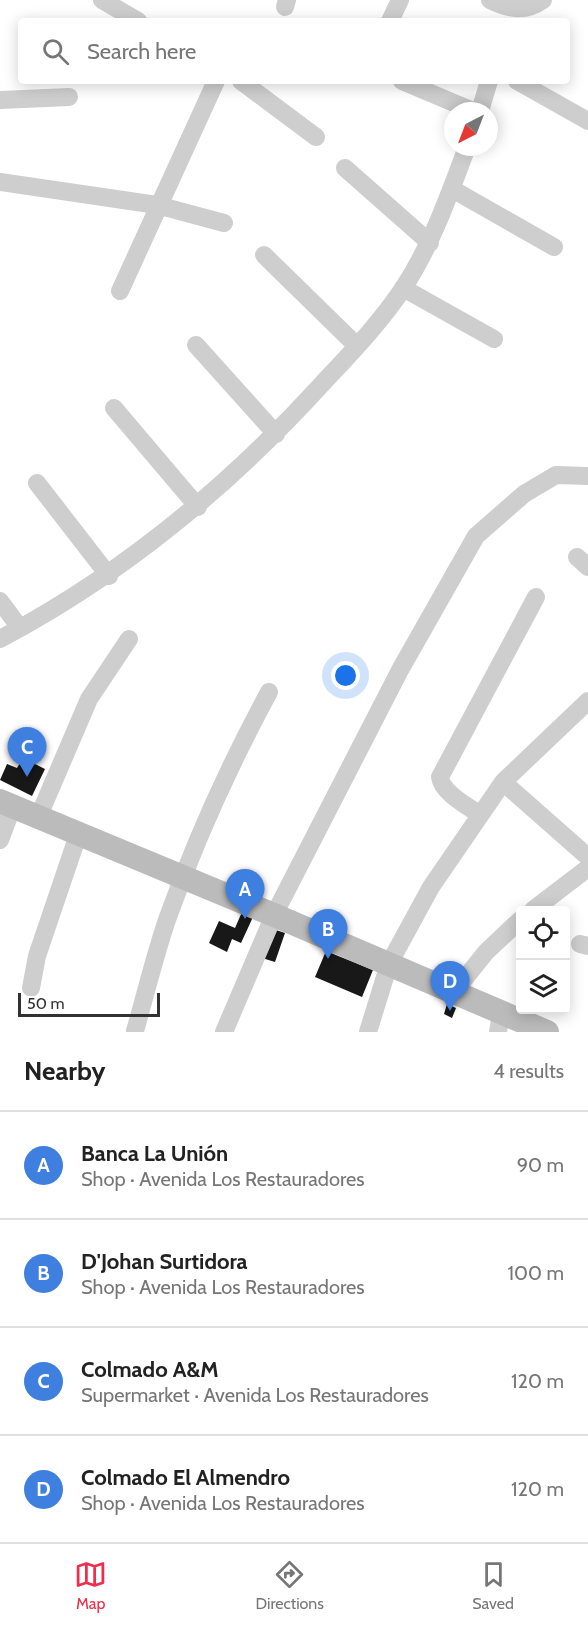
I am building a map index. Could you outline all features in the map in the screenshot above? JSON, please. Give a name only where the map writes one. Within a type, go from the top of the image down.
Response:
[{"type":"street","points":[[102,0],[133,18]]},
{"type":"street","points":[[391,18],[400,0]]},
{"type":"street","points":[[490,0],[508,15],[543,0]]},
{"type":"street","points":[[120,291],[157,205],[215,84]]},
{"type":"street","points":[[245,84],[316,136]]},
{"type":"street","points":[[409,84],[452,102]]},
{"type":"street","points":[[483,102],[488,84]]},
{"type":"street","points":[[522,84],[588,121]]},
{"type":"street","points":[[0,100],[69,97]]},
{"type":"street","points":[[0,639],[109,576],[198,507],[276,434],[357,346],[403,288],[430,243],[464,156]]},
{"type":"street","points":[[345,168],[430,243]]},
{"type":"street","points":[[0,182],[157,205],[224,223]]},
{"type":"street","points":[[452,189],[554,247]]},
{"type":"street","points":[[264,255],[357,346]]},
{"type":"street","points":[[403,288],[494,339]]},
{"type":"street","points":[[196,345],[276,434]]},
{"type":"street","points":[[114,408],[198,507]]},
{"type":"street","points":[[224,1032],[274,915],[400,670],[476,536],[524,494],[556,476],[588,476]]},
{"type":"street","points":[[37,483],[109,576]]},
{"type":"street","points":[[480,815],[446,789],[441,784],[440,777],[536,597]]},
{"type":"street","points":[[0,601],[20,628]]},
{"type":"street","points":[[38,818],[89,699],[129,639]]},
{"type":"street","points":[[135,1031],[167,920],[183,877],[233,758],[269,692]]},
{"type":"street","points":[[368,1032],[389,964],[430,887],[503,782],[588,701]]},
{"type":"street","points":[[503,782],[588,857]]},
{"type":"street","points":[[0,840],[6,804],[453,992],[500,1023],[547,1032]]},
{"type":"street","points":[[31,988],[37,956],[78,835]]},
{"type":"street","points":[[538,906],[588,868]]},
{"type":"street","points":[[453,992],[486,952],[516,924]]},
{"type":"building","points":[[23,758],[45,769],[32,796],[0,780],[7,764],[17,768]]},
{"type":"building","points":[[242,912],[253,917],[241,943],[232,939],[227,952],[209,943],[219,921],[235,928]]},
{"type":"building","points":[[273,929],[285,933],[275,962],[262,958]]},
{"type":"building","points":[[326,951],[373,970],[362,997],[315,977]]},
{"type":"building","points":[[447,1004],[456,1008],[452,1018],[444,1014]]},
{"type":"place","name":"Colmado A&M","points":[[27,777]]},
{"type":"place","name":"Banca La Unión","points":[[245,919]]},
{"type":"place","name":"D'Johan Surtidora","points":[[328,959]]},
{"type":"place","name":"Colmado El Almendro","points":[[450,1011]]}]
